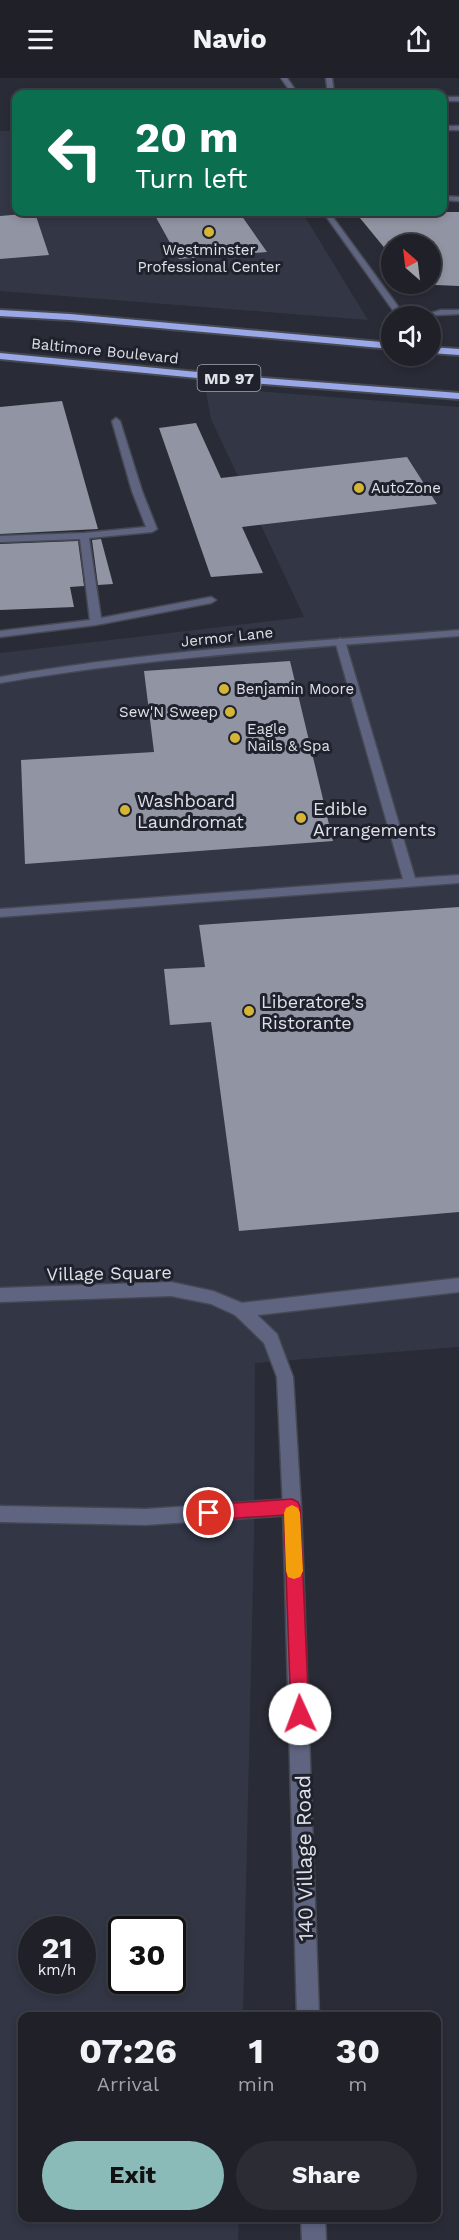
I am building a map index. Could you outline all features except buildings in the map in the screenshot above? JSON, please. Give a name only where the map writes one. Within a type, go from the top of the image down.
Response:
[{"type":"highway","name":"Baltimore Boulevard","points":[[0,313],[381,345]]},
{"type":"highway","points":[[441,351],[459,352]]},
{"type":"highway","name":"Baltimore Boulevard","points":[[0,356],[239,379],[459,396]]},
{"type":"street","points":[[329,216],[394,306]]},
{"type":"street","points":[[441,312],[459,312]]},
{"type":"street","points":[[0,539],[84,536],[152,528],[137,491],[116,421]]},
{"type":"street","points":[[84,536],[96,622]]},
{"type":"street","points":[[0,634],[96,622],[211,600]]},
{"type":"street","name":"Jermor Lane","points":[[0,680],[57,670],[340,641],[459,633]]},
{"type":"street","points":[[340,641],[410,882]]},
{"type":"street","points":[[0,913],[459,879]]},
{"type":"street","points":[[242,1310],[459,1285]]},
{"type":"street","name":"Village Square","points":[[0,1295],[171,1289],[213,1298],[242,1310],[271,1339],[285,1377]]},
{"type":"street","name":"140 Village Road","points":[[285,1377],[292,1507],[308,2012]]},
{"type":"street","points":[[0,1514],[146,1517],[292,1507]]},
{"type":"street","points":[[313,2222],[314,2240]]},
{"type":"shaded area","points":[[0,131],[12,131],[12,216],[304,216],[368,320],[0,291]]},
{"type":"shaded area","points":[[205,387],[459,407],[459,1347],[255,1363],[254,1540],[243,2012],[18,2012],[18,2222],[239,2222],[238,2240],[0,2240],[0,653],[304,617],[211,419]]},
{"type":"slow traffic","points":[[292,1513],[294,1571]]},
{"type":"place","name":"Westminster Professional Center","points":[[209,232]]},
{"type":"place","name":"AutoZone","points":[[359,488]]},
{"type":"place","name":"Benjamin Moore","points":[[224,689]]},
{"type":"place","name":"Sew'N Sweep","points":[[230,712]]},
{"type":"place","name":"Eagle Nails & Spa","points":[[235,738]]},
{"type":"place","name":"Washboard Laundromat","points":[[125,810]]},
{"type":"place","name":"Edible Arrangements","points":[[301,818]]},
{"type":"place","name":"Liberatore's Ristorante","points":[[249,1011]]},
{"type":"route","points":[[209,1513],[292,1507],[300,1714]]}]
